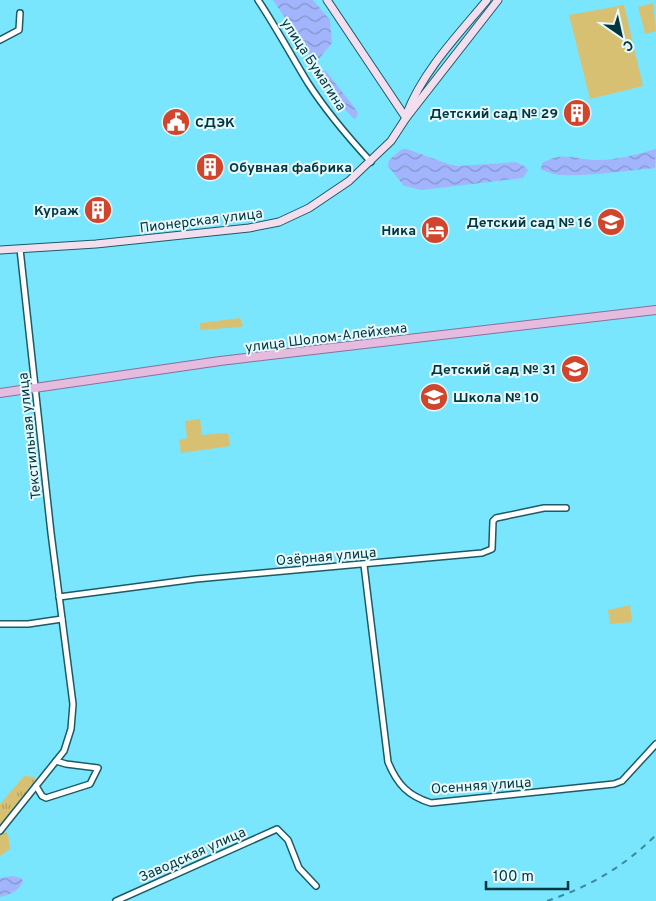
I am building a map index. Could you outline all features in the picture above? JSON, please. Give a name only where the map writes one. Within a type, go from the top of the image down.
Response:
[{"type":"main road","points":[[327,0],[406,118]]},
{"type":"main road","name":"Пионерская улица","points":[[406,118],[414,96],[448,48],[487,0]]},
{"type":"main road","name":"Пионерская улица","points":[[0,252],[266,226],[309,208],[349,181],[391,141],[406,118],[498,0]]},
{"type":"main road","name":"улица Шолом-Алейхема","points":[[0,393],[210,362],[656,310]]},
{"type":"street","name":"улица Бумагина","points":[[258,0],[285,40],[308,83],[346,136],[371,162]]},
{"type":"street","points":[[0,40],[19,30],[20,13]]},
{"type":"street","name":"Текстильная улица","points":[[0,831],[64,751],[71,729],[72,704],[20,249]]},
{"type":"street","name":"Озёрная улица","points":[[60,597],[196,579],[364,565],[488,552],[492,549],[493,521],[496,518],[544,508],[566,508]]},
{"type":"street","name":"Осенняя улица","points":[[364,565],[388,762],[395,779],[406,791],[431,803],[614,784],[622,781],[656,744]]},
{"type":"street","points":[[0,624],[28,624],[62,619]]},
{"type":"street","points":[[36,786],[42,796],[46,798],[90,784],[98,768],[56,761]]},
{"type":"street","name":"Заводская улица","points":[[116,901],[277,829],[288,840],[299,868],[316,886]]},
{"type":"green space","points":[[653,3],[656,31],[645,34],[638,7]]},
{"type":"green space","points":[[624,5],[643,86],[590,99],[569,15]]},
{"type":"green space","points":[[240,318],[243,326],[240,327],[200,330],[200,323]]},
{"type":"green space","points":[[200,419],[202,435],[228,433],[230,446],[181,453],[179,440],[187,438],[185,421]]},
{"type":"green space","points":[[630,605],[632,622],[610,624],[608,610]]},
{"type":"green space","points":[[24,776],[35,777],[35,780],[0,826],[0,804]]},
{"type":"green space","points":[[4,832],[8,834],[10,849],[0,856],[0,836]]},
{"type":"water","points":[[273,0],[313,0],[330,20],[332,43],[317,61],[321,68],[319,69]]},
{"type":"water","points":[[325,70],[358,113],[356,118],[354,119],[330,91],[323,78],[322,73]]},
{"type":"water","points":[[402,149],[458,166],[516,162],[528,170],[523,178],[422,190],[404,186],[388,166],[389,160]]},
{"type":"water","points":[[656,149],[655,168],[572,175],[558,175],[541,170],[542,163],[556,157],[595,160],[610,159]]},
{"type":"water","points":[[12,876],[21,878],[23,881],[21,885],[14,892],[0,897],[0,878]]},
{"type":"railway","points":[[547,901],[577,889],[606,874],[632,856],[656,835]]},
{"type":"place","name":"Детский сад № 29","points":[[577,113]]},
{"type":"place","name":"СДЭК","points":[[176,122]]},
{"type":"place","name":"Обувная фабрика","points":[[210,167]]},
{"type":"place","name":"Кураж","points":[[98,210]]},
{"type":"place","name":"Детский сад № 16","points":[[611,222]]},
{"type":"place","name":"Ника","points":[[435,230]]},
{"type":"place","name":"Детский сад № 31","points":[[575,369]]},
{"type":"place","name":"Школа № 10","points":[[434,397]]}]
